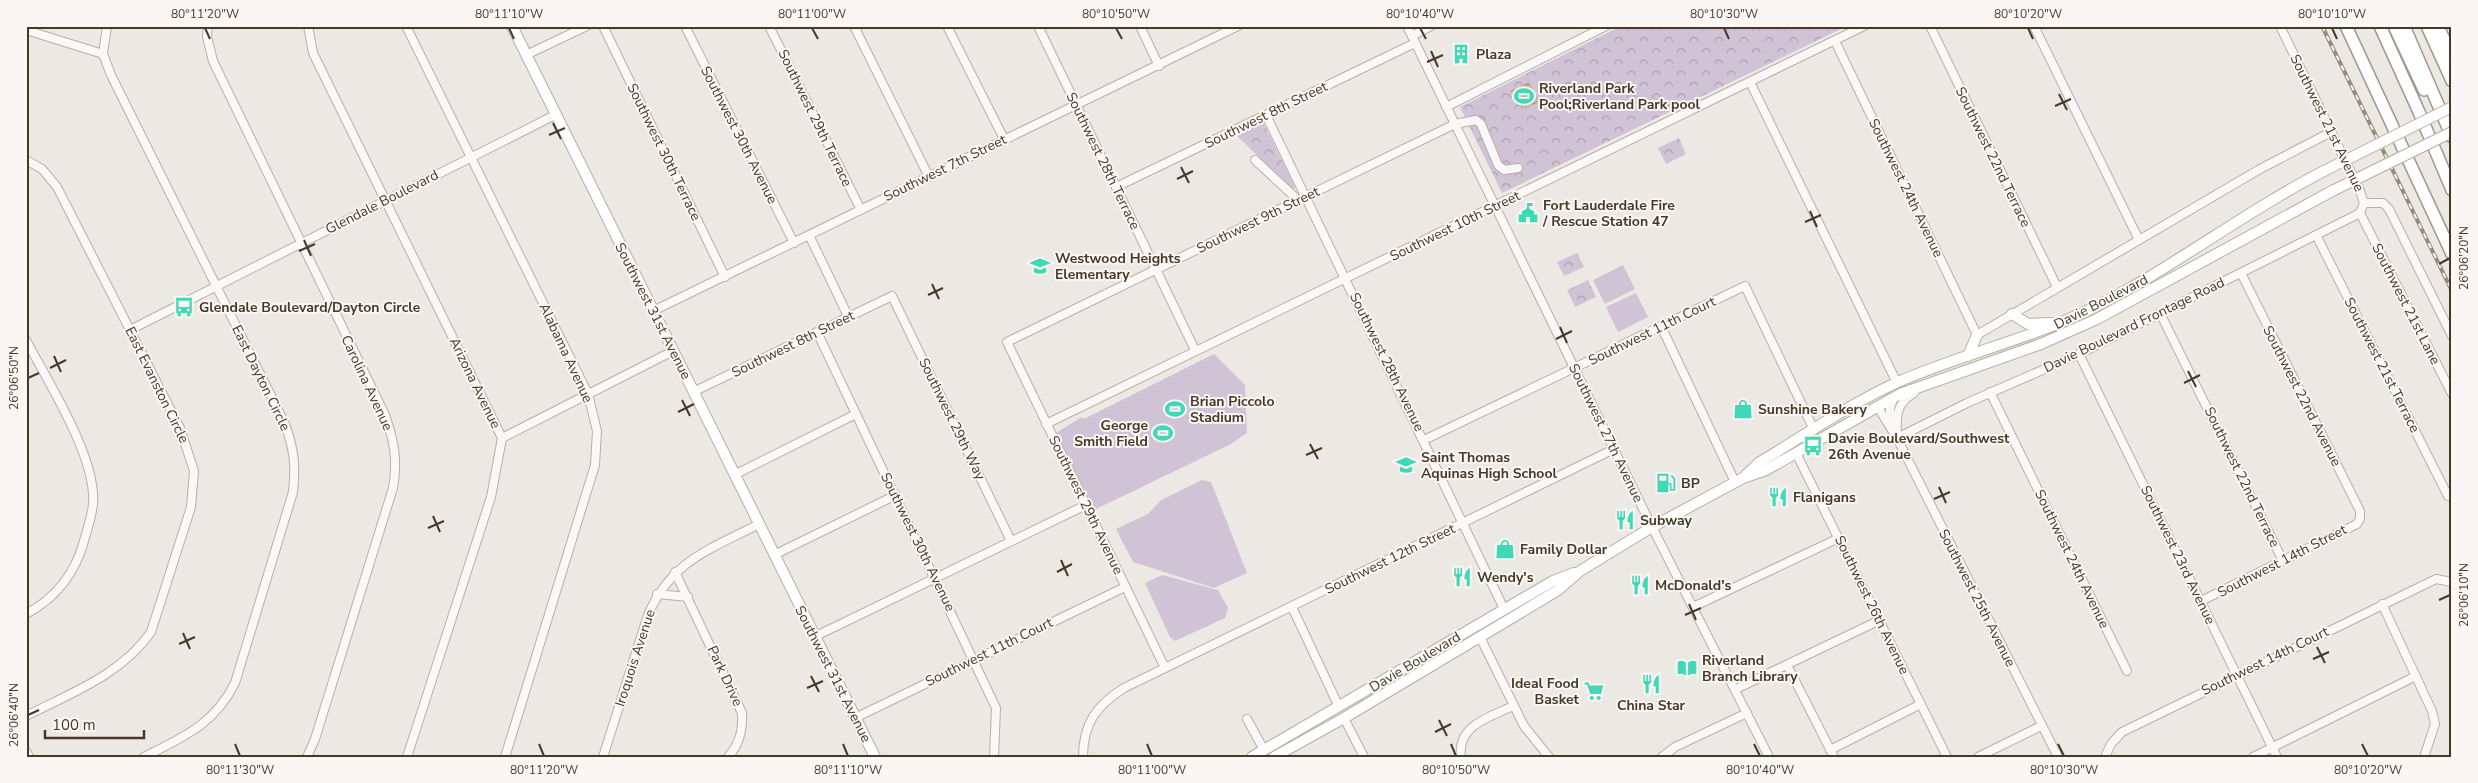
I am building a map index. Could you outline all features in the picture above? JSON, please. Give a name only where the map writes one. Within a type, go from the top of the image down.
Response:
[{"type":"highway","points":[[2346,26],[2452,254]]},
{"type":"highway","points":[[2380,26],[2452,190]]},
{"type":"highway","points":[[2394,26],[2421,85],[2448,120]]},
{"type":"highway","points":[[2404,26],[2448,120]]},
{"type":"highway","points":[[2412,26],[2448,120],[2452,136]]},
{"type":"highway","points":[[2427,26],[2452,81]]},
{"type":"highway","points":[[2438,26],[2452,57]]},
{"type":"main road","name":"Southwest 31st Avenue","points":[[512,26],[875,757]]},
{"type":"main road","name":"Davie Boulevard","points":[[1739,480],[1760,462],[1897,383],[2067,320],[2145,280],[2271,200],[2324,170],[2452,107]]},
{"type":"main road","name":"Davie Boulevard","points":[[1274,757],[1344,718],[1558,590],[1580,571],[1652,526],[1739,480],[1766,470],[1877,406],[1936,380],[2041,344],[2085,325],[2334,190],[2452,132]]},
{"type":"main road","points":[[2012,314],[2031,324],[2067,320]]},
{"type":"main road","points":[[1968,356],[1977,335]]},
{"type":"main road","points":[[1894,397],[1902,386],[1920,373]]},
{"type":"main road","points":[[1864,413],[1897,383]]},
{"type":"main road","name":"Davie Boulevard","points":[[1252,757],[1266,753],[1292,734],[1553,581],[1580,571]]},
{"type":"main road","points":[[1480,637],[1502,620],[1504,609]]},
{"type":"street","points":[[26,30],[103,54],[107,26]]},
{"type":"street","name":"Carolina Avenue","points":[[208,26],[207,37],[212,61],[300,244],[385,414],[397,466],[387,506],[315,739],[307,757]]},
{"type":"street","name":"Arizona Avenue","points":[[308,26],[314,53],[384,201],[502,438],[491,497],[408,757]]},
{"type":"street","name":"Alabama Avenue","points":[[406,26],[588,394],[597,431],[596,465],[505,757]]},
{"type":"street","points":[[526,55],[587,26]]},
{"type":"street","name":"Southwest 30th Terrace","points":[[603,26],[725,277]]},
{"type":"street","name":"Southwest 30th Avenue","points":[[685,26],[794,243]]},
{"type":"street","name":"Southwest 29th Terrace","points":[[769,26],[861,210]]},
{"type":"street","points":[[854,26],[929,177]]},
{"type":"street","points":[[947,26],[1004,140]]},
{"type":"street","name":"Southwest 28th Terrace","points":[[1038,26],[1195,350]]},
{"type":"street","points":[[1140,26],[1159,66]]},
{"type":"street","name":"Southwest 7th Street","points":[[653,311],[1159,66],[1224,29],[1238,26]]},
{"type":"street","name":"Southwest 27th Avenue","points":[[1407,26],[1574,369],[1769,757]]},
{"type":"street","name":"Southwest 8th Street","points":[[1116,188],[1266,115],[1413,39],[1431,26]]},
{"type":"street","points":[[1446,107],[1606,26]]},
{"type":"street","name":"Southwest 10th Street","points":[[1046,424],[1864,26]]},
{"type":"street","name":"Southwest 22nd Terrace","points":[[1930,26],[2057,287]]},
{"type":"street","points":[[2034,26],[2139,240]]},
{"type":"street","name":"Southwest 21st Avenue","points":[[2280,26],[2364,203],[2382,203],[2389,209],[2452,336]]},
{"type":"street","name":"Southwest 24th Avenue","points":[[1835,41],[1977,335]]},
{"type":"street","name":"East Dayton Circle","points":[[103,54],[110,75],[285,424],[293,446],[295,470],[294,492],[235,683],[218,711],[188,735],[144,757]]},
{"type":"street","points":[[1750,82],[1897,383]]},
{"type":"street","name":"Glendale Boulevard","points":[[130,330],[555,115]]},
{"type":"street","name":"Southwest 28th Avenue","points":[[1266,115],[1504,609]]},
{"type":"street","points":[[1454,124],[1476,120],[1481,124],[1498,166],[1504,170],[1518,168]]},
{"type":"street","name":"Southwest 9th Street","points":[[1007,342],[1454,124]]},
{"type":"street","points":[[1977,335],[2260,169],[2331,132]]},
{"type":"street","name":"East Evanston Circle","points":[[26,160],[42,169],[57,187],[186,442],[194,471],[191,507],[150,632],[142,645],[114,670],[26,716]]},
{"type":"street","points":[[1255,160],[1298,200]]},
{"type":"street","points":[[2360,213],[2364,203]]},
{"type":"street","name":"Davie Boulevard Frontage Road","points":[[1897,438],[1990,392],[2078,354],[2360,213]]},
{"type":"street","name":"Southwest 21st Lane","points":[[2360,213],[2452,394]]},
{"type":"street","points":[[809,235],[848,316]]},
{"type":"street","name":"Southwest 21st Terrace","points":[[2316,235],[2450,495]]},
{"type":"street","name":"Southwest 22nd Avenue","points":[[2240,273],[2360,511],[2360,519]]},
{"type":"street","name":"Southwest 11th Court","points":[[1424,440],[1745,286],[1814,430]]},
{"type":"street","name":"Southwest 8th Street","points":[[694,392],[892,296]]},
{"type":"street","name":"Southwest 29th Way","points":[[892,296],[1011,541]]},
{"type":"street","name":"Southwest 22nd Terrace","points":[[2160,313],[2283,561]]},
{"type":"street","points":[[1661,326],[1739,480]]},
{"type":"street","name":"Southwest 30th Avenue","points":[[816,332],[936,578],[996,708],[994,757]]},
{"type":"street","points":[[26,340],[86,456],[92,477],[93,505],[80,554],[70,576],[41,606],[26,614]]},
{"type":"street","name":"Southwest 29th Avenue","points":[[1007,342],[1165,668]]},
{"type":"street","points":[[502,438],[673,351]]},
{"type":"street","name":"Southwest 23rd Avenue","points":[[2078,354],[2277,757]]},
{"type":"street","name":"Southwest 25th Avenue","points":[[1897,438],[1896,415],[1900,404],[1908,396],[1936,380]]},
{"type":"street","name":"Southwest 24th Avenue","points":[[1990,392],[2127,671]]},
{"type":"street","points":[[1890,428],[1890,408],[1894,397]]},
{"type":"street","name":"Southwest 25th Avenue","points":[[1877,406],[1897,438],[2040,726],[2058,757]]},
{"type":"street","points":[[734,475],[856,414]]},
{"type":"street","name":"Southwest 12th Street","points":[[1165,668],[1614,449]]},
{"type":"street","name":"Southwest 26th Avenue","points":[[1796,453],[1947,757]]},
{"type":"street","points":[[774,555],[896,495]]},
{"type":"street","points":[[814,637],[1086,505]]},
{"type":"street","name":"Southwest 14th Street","points":[[2201,602],[2357,524],[2360,519]]},
{"type":"street","name":"Iroquois Avenue","points":[[603,757],[648,615],[657,594],[675,572],[688,560],[759,524]]},
{"type":"street","points":[[1693,607],[1839,538]]},
{"type":"street","name":"Park Drive","points":[[675,572],[742,713],[743,728],[739,740],[728,757]]},
{"type":"street","name":"Southwest 14th Court","points":[[2105,757],[2110,744],[2122,732],[2436,579],[2452,582]]},
{"type":"street","name":"Southwest 11th Court","points":[[855,718],[974,658],[1125,587]]},
{"type":"street","points":[[657,594],[688,596]]},
{"type":"street","points":[[2382,604],[2432,711],[2435,724],[2424,757]]},
{"type":"street","points":[[1292,607],[1339,707]]},
{"type":"street","points":[[1736,689],[1880,620]]},
{"type":"street","points":[[1480,637],[1513,706],[1536,743],[1549,757]]},
{"type":"street","points":[[1787,665],[1832,753],[1921,704]]},
{"type":"street","points":[[1083,757],[1083,744],[1090,720],[1104,701],[1165,668]]},
{"type":"street","points":[[2253,757],[2416,676]]},
{"type":"street","points":[[1461,757],[1460,747],[1463,736],[1473,726],[1513,706]]},
{"type":"street","points":[[1662,757],[1675,747],[1747,712]]},
{"type":"street","points":[[1344,718],[1364,757]]},
{"type":"street","points":[[1246,719],[1266,753]]},
{"type":"street","points":[[1978,757],[2040,726]]},
{"type":"street","points":[[26,751],[29,757]]},
{"type":"green space","points":[[1621,26],[1847,26],[1502,193],[1460,107]]},
{"type":"green space","points":[[1260,123],[1264,124],[1295,187],[1293,190],[1235,134]]},
{"type":"green space","points":[[1679,138],[1686,154],[1666,164],[1658,148]]},
{"type":"green space","points":[[1577,253],[1584,267],[1564,276],[1557,262]]},
{"type":"green space","points":[[1623,265],[1635,289],[1605,304],[1593,280]]},
{"type":"green space","points":[[1588,280],[1596,297],[1575,307],[1567,290]]},
{"type":"green space","points":[[1636,293],[1648,317],[1618,332],[1606,307]]},
{"type":"green space","name":"Brian Piccolo Stadium","points":[[1214,354],[1245,385],[1247,433],[1231,444],[1094,510],[1056,433],[1082,417],[1084,419]]},
{"type":"green space","points":[[1202,480],[1211,482],[1247,573],[1214,588],[1133,562],[1116,529],[1148,514],[1161,500]]},
{"type":"green space","points":[[1162,575],[1218,590],[1228,608],[1225,618],[1175,641],[1170,637],[1145,583]]},
{"type":"shaded area","name":"Riverland Park Pool;Riverland Park pool","points":[[1529,82],[1539,102],[1525,109],[1521,101],[1516,103],[1510,91]]},
{"type":"railway","points":[[2322,26],[2452,291]]},
{"type":"place","name":"Plaza","points":[[1461,54]]},
{"type":"place","name":"Riverland Park Pool;Riverland Park pool","points":[[1524,96]]},
{"type":"place","name":"Fort Lauderdale Fire / Rescue Station 47","points":[[1528,213]]},
{"type":"place","name":"Westwood Heights Elementary","points":[[1040,266]]},
{"type":"place","name":"Glendale Boulevard/Dayton Circle","points":[[184,307]]},
{"type":"place","name":"Brian Piccolo Stadium","points":[[1175,409]]},
{"type":"place","name":"Sunshine Bakery","points":[[1743,409]]},
{"type":"place","name":"George Smith Field","points":[[1163,433]]},
{"type":"place","name":"Davie Boulevard/Southwest 26th Avenue","points":[[1813,446]]},
{"type":"place","name":"Saint Thomas Aquinas High School","points":[[1406,465]]},
{"type":"place","name":"BP","points":[[1666,483]]},
{"type":"place","name":"Flanigans","points":[[1778,497]]},
{"type":"place","name":"Subway","points":[[1625,520]]},
{"type":"place","name":"Family Dollar","points":[[1505,549]]},
{"type":"place","name":"Wendy's","points":[[1462,577]]},
{"type":"place","name":"McDonald's","points":[[1640,585]]},
{"type":"place","name":"Riverland Branch Library","points":[[1687,668]]},
{"type":"place","name":"China Star","points":[[1651,684]]},
{"type":"place","name":"Ideal Food Basket","points":[[1594,691]]}]
